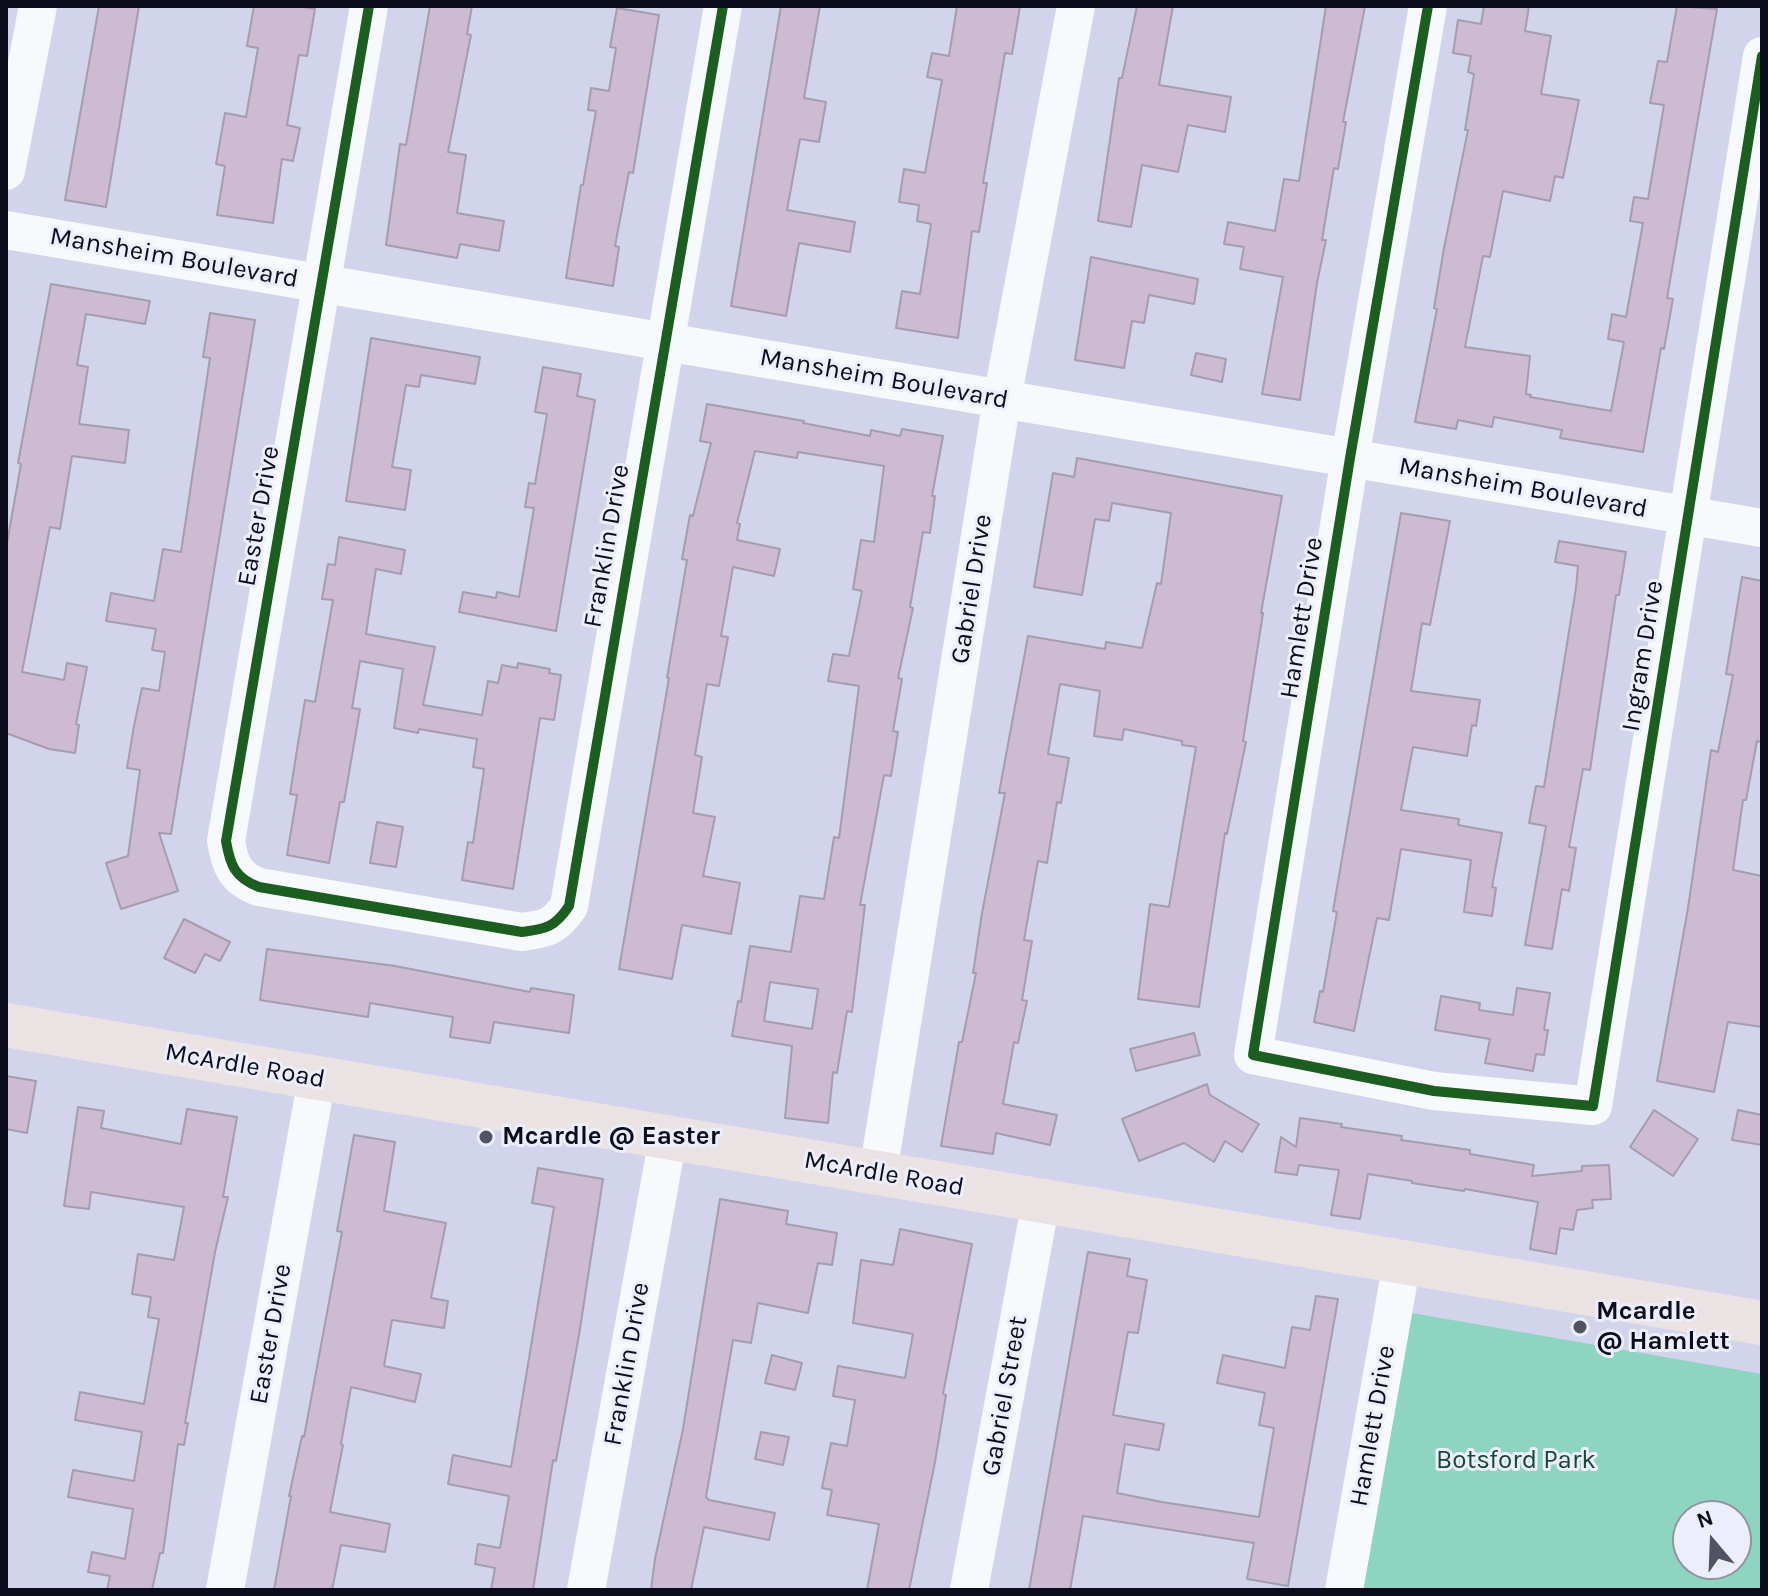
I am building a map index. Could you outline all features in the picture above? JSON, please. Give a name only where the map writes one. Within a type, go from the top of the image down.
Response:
[{"type":"main road","name":"McArdle Road","points":[[6,1025],[1762,1323]]},
{"type":"street","points":[[6,171],[38,6]]},
{"type":"street","name":"Easter Drive","points":[[369,6],[226,841],[229,861],[244,882],[390,910]]},
{"type":"street","name":"Franklin Drive","points":[[390,910],[522,932],[539,930],[558,922],[569,906],[723,6]]},
{"type":"street","name":"Gabriel Drive","points":[[878,1173],[1002,399],[1076,6]]},
{"type":"street","name":"Hamlett Drive","points":[[1428,6],[1350,458],[1253,1055],[1434,1091]]},
{"type":"street","name":"Ingram Drive","points":[[1434,1091],[1593,1106],[1762,56]]},
{"type":"street","name":"Mansheim Boulevard","points":[[6,230],[1762,528]]},
{"type":"street","name":"Easter Drive","points":[[225,1590],[317,1078]]},
{"type":"street","name":"Franklin Drive","points":[[586,1590],[668,1138]]},
{"type":"street","name":"Gabriel Street","points":[[969,1590],[1041,1201]]},
{"type":"street","name":"Hamlett Drive","points":[[1344,1590],[1402,1262]]},
{"type":"green space","name":"Botsford Park","points":[[1412,1313],[1762,1374],[1762,1590],[1363,1590]]},
{"type":"building","points":[[99,6],[139,6],[106,207],[65,200]]},
{"type":"building","points":[[254,6],[315,9],[307,56],[299,55],[287,125],[300,128],[293,161],[282,159],[273,223],[217,215],[225,166],[216,164],[225,113],[246,117],[258,48],[247,46]]},
{"type":"building","points":[[430,6],[472,6],[467,34],[471,35],[448,152],[466,155],[457,213],[504,221],[499,251],[460,244],[457,258],[386,245],[400,144],[406,145]]},
{"type":"building","points":[[781,6],[820,6],[804,98],[826,102],[819,142],[800,139],[787,210],[855,222],[850,252],[799,243],[786,316],[731,306]]},
{"type":"building","points":[[957,6],[1020,6],[1012,54],[1005,53],[983,183],[987,183],[979,232],[972,231],[958,338],[896,328],[902,291],[920,294],[931,224],[917,221],[919,205],[899,202],[904,169],[925,173],[942,80],[927,77],[932,53],[949,56]]},
{"type":"building","points":[[1137,6],[1173,6],[1159,85],[1231,97],[1225,132],[1188,125],[1178,172],[1142,165],[1131,227],[1098,221],[1119,78],[1122,78]]},
{"type":"building","points":[[1326,6],[1365,6],[1343,122],[1346,122],[1338,169],[1334,168],[1322,240],[1326,240],[1300,400],[1262,394],[1283,277],[1240,269],[1244,247],[1224,244],[1228,222],[1275,231],[1284,179],[1299,181]]},
{"type":"building","points":[[1484,6],[1529,6],[1525,31],[1551,36],[1541,94],[1579,100],[1563,178],[1555,176],[1550,201],[1503,191],[1490,257],[1483,256],[1465,347],[1530,356],[1526,394],[1530,397],[1611,411],[1624,342],[1608,339],[1612,314],[1626,317],[1643,223],[1630,221],[1634,197],[1648,199],[1664,105],[1650,103],[1658,61],[1667,62],[1677,6],[1717,9],[1667,298],[1673,299],[1643,452],[1560,438],[1562,430],[1494,417],[1492,427],[1458,420],[1456,429],[1415,422],[1437,309],[1434,308],[1444,248],[1468,130],[1465,130],[1474,74],[1468,72],[1471,56],[1453,53],[1458,20],[1481,24]]},
{"type":"building","points":[[617,8],[659,15],[633,173],[629,172],[615,246],[619,247],[613,286],[566,278],[596,111],[588,110],[591,88],[609,91],[616,48],[610,47]]},
{"type":"building","points":[[1091,257],[1198,279],[1194,304],[1149,295],[1144,323],[1132,321],[1124,368],[1075,360]]},
{"type":"building","points":[[51,284],[150,301],[145,324],[86,314],[77,365],[88,367],[79,424],[129,430],[125,463],[72,456],[60,529],[50,527],[22,672],[64,680],[67,663],[87,667],[76,724],[79,725],[75,753],[49,749],[6,733],[6,549],[21,464],[18,463]]},
{"type":"building","points":[[210,313],[255,320],[171,834],[159,833],[178,891],[121,909],[106,863],[128,856],[140,770],[127,768],[134,726],[142,688],[159,691],[165,652],[152,650],[156,629],[106,621],[111,593],[154,601],[163,549],[181,552],[210,358],[203,357]]},
{"type":"building","points":[[371,338],[480,357],[475,384],[421,375],[419,387],[406,385],[392,467],[411,470],[405,510],[346,501]]},
{"type":"building","points":[[1196,353],[1226,359],[1222,382],[1191,375]]},
{"type":"building","points":[[543,367],[581,374],[577,396],[595,400],[556,631],[459,612],[463,592],[496,598],[497,592],[519,597],[534,508],[525,507],[529,483],[535,484],[547,414],[535,412]]},
{"type":"building","points":[[707,404],[870,436],[871,430],[900,436],[902,429],[943,436],[932,496],[935,496],[930,533],[923,532],[910,607],[913,608],[898,678],[902,679],[893,731],[898,732],[891,776],[884,775],[860,905],[865,905],[852,1012],[847,1011],[837,1073],[833,1072],[828,1123],[785,1118],[792,1046],[732,1036],[750,946],[791,952],[800,896],[824,899],[834,837],[839,838],[859,686],[828,681],[833,654],[849,656],[862,591],[853,589],[861,540],[874,542],[884,466],[798,452],[797,458],[755,451],[737,523],[740,524],[737,540],[780,549],[774,576],[733,567],[721,636],[728,637],[719,686],[707,684],[695,755],[702,757],[693,813],[715,817],[703,876],[740,883],[731,934],[682,925],[672,979],[619,969],[669,678],[687,560],[682,559],[690,515],[693,516],[711,443],[700,441]],"holes":[[[770,982],[818,989],[812,1029],[764,1021]]]},
{"type":"building","points":[[1077,458],[1282,496],[1261,613],[1243,741],[1246,742],[1225,833],[1199,1007],[1138,999],[1150,904],[1169,907],[1196,747],[1182,745],[1182,741],[1124,729],[1122,740],[1094,736],[1100,691],[1060,684],[1048,754],[1069,758],[1061,803],[1057,802],[1047,863],[1038,861],[1024,940],[1032,941],[1022,1000],[1027,1001],[1018,1043],[1014,1042],[1003,1104],[1057,1115],[1050,1145],[996,1133],[993,1154],[941,1146],[959,1042],[962,1042],[976,973],[973,973],[982,913],[1005,793],[999,793],[1028,636],[1105,649],[1106,642],[1142,648],[1157,583],[1161,584],[1171,513],[1112,503],[1109,521],[1095,519],[1082,595],[1034,587],[1053,473],[1074,477]]},
{"type":"building","points":[[1401,513],[1450,521],[1430,625],[1422,623],[1411,691],[1480,700],[1467,756],[1413,747],[1401,810],[1459,819],[1458,825],[1502,833],[1492,887],[1496,888],[1492,916],[1464,912],[1471,860],[1401,849],[1389,920],[1377,918],[1354,1031],[1314,1022],[1320,991],[1323,992],[1337,912],[1333,911]]},
{"type":"building","points":[[339,537],[405,550],[401,574],[376,569],[366,634],[435,647],[423,705],[482,715],[488,681],[498,683],[502,665],[517,668],[518,663],[550,669],[549,673],[561,675],[554,720],[540,718],[513,889],[462,880],[468,842],[473,843],[484,769],[473,767],[477,739],[394,728],[403,669],[360,661],[352,708],[360,709],[344,802],[340,802],[329,863],[287,855],[297,795],[290,794],[305,700],[315,702],[333,600],[322,599],[328,564],[335,565]]},
{"type":"building","points":[[1559,541],[1626,552],[1619,595],[1616,595],[1590,770],[1583,769],[1569,847],[1576,848],[1569,891],[1562,889],[1552,949],[1525,945],[1546,826],[1529,823],[1536,786],[1544,787],[1578,566],[1555,562]]},
{"type":"building","points":[[1742,577],[1762,581],[1762,742],[1757,741],[1746,800],[1743,800],[1733,870],[1762,876],[1762,1027],[1728,1022],[1714,1092],[1657,1081],[1688,908],[1711,750],[1718,752],[1733,675],[1726,674]]},
{"type":"building","points":[[377,822],[403,827],[396,867],[370,863]]},
{"type":"building","points":[[184,919],[230,942],[220,961],[205,954],[195,973],[164,958]]},
{"type":"building","points":[[267,949],[395,966],[530,992],[531,988],[574,995],[569,1033],[494,1022],[490,1043],[450,1037],[453,1017],[370,1003],[368,1017],[260,1000]]},
{"type":"building","points":[[1517,988],[1550,993],[1544,1030],[1548,1030],[1544,1055],[1536,1054],[1533,1071],[1485,1063],[1490,1039],[1435,1030],[1441,996],[1480,1003],[1479,1010],[1513,1015]]},
{"type":"building","points":[[1194,1033],[1200,1055],[1136,1071],[1130,1049]]},
{"type":"building","points":[[6,1076],[36,1081],[27,1133],[6,1129]]},
{"type":"building","points":[[1207,1084],[1210,1095],[1259,1124],[1242,1152],[1225,1141],[1214,1162],[1184,1143],[1139,1161],[1122,1119]]},
{"type":"building","points":[[78,1107],[104,1111],[101,1128],[181,1144],[187,1109],[237,1117],[223,1197],[228,1197],[215,1252],[185,1423],[188,1423],[184,1445],[178,1444],[163,1553],[160,1553],[152,1590],[107,1590],[110,1576],[88,1572],[92,1552],[125,1559],[133,1509],[68,1497],[73,1470],[134,1481],[142,1432],[75,1420],[80,1392],[144,1404],[159,1319],[148,1317],[151,1297],[132,1294],[138,1254],[174,1260],[184,1207],[91,1192],[89,1209],[64,1206]]},
{"type":"building","points":[[1654,1110],[1698,1139],[1673,1176],[1630,1147]]},
{"type":"building","points":[[1738,1110],[1762,1115],[1762,1145],[1732,1140]]},
{"type":"building","points":[[1300,1118],[1402,1136],[1401,1140],[1470,1150],[1470,1154],[1534,1165],[1532,1176],[1582,1171],[1582,1166],[1609,1165],[1611,1199],[1592,1200],[1593,1208],[1577,1210],[1573,1230],[1560,1228],[1556,1254],[1530,1249],[1538,1202],[1465,1189],[1368,1174],[1360,1219],[1331,1215],[1339,1170],[1299,1165],[1297,1175],[1275,1172],[1281,1137],[1296,1147]]},
{"type":"building","points":[[354,1135],[395,1142],[384,1211],[446,1223],[431,1298],[448,1301],[444,1328],[392,1320],[384,1366],[421,1374],[415,1402],[351,1387],[330,1512],[390,1524],[385,1552],[341,1545],[332,1590],[274,1590],[289,1496],[304,1437],[342,1232],[337,1231]]},
{"type":"building","points":[[538,1168],[603,1179],[579,1335],[556,1461],[553,1460],[533,1590],[491,1590],[495,1568],[475,1564],[478,1544],[500,1548],[509,1496],[448,1484],[453,1455],[511,1467],[554,1207],[532,1203]]},
{"type":"building","points":[[720,1199],[788,1211],[786,1224],[837,1233],[832,1265],[818,1263],[808,1313],[758,1303],[751,1343],[733,1340],[706,1497],[775,1513],[769,1540],[704,1527],[691,1590],[651,1590],[683,1429]]},
{"type":"building","points":[[900,1229],[972,1244],[943,1394],[946,1395],[935,1462],[909,1590],[867,1590],[879,1524],[827,1515],[832,1490],[822,1488],[831,1443],[847,1446],[855,1400],[833,1396],[838,1366],[905,1378],[913,1334],[853,1323],[861,1260],[893,1265]]},
{"type":"building","points":[[1088,1252],[1130,1259],[1127,1276],[1147,1280],[1138,1333],[1128,1332],[1113,1415],[1164,1424],[1159,1450],[1125,1444],[1117,1493],[1162,1502],[1259,1517],[1274,1428],[1259,1425],[1265,1393],[1217,1383],[1223,1355],[1285,1368],[1292,1327],[1310,1330],[1316,1296],[1338,1299],[1288,1586],[1247,1579],[1254,1543],[1083,1516],[1070,1590],[1029,1590]]},
{"type":"building","points":[[772,1355],[802,1363],[795,1390],[765,1383]]},
{"type":"building","points":[[761,1432],[789,1437],[783,1465],[755,1459]]},
{"type":"cycle path","points":[[369,6],[226,841],[235,870],[259,887],[522,932],[549,926],[569,906],[723,6]]},
{"type":"cycle path","points":[[1428,6],[1350,458],[1253,1055],[1434,1091],[1593,1106],[1762,56]]},
{"type":"place","name":"Mcardle @ Easter","points":[[486,1137]]},
{"type":"place","name":"Mcardle @ Hamlett","points":[[1580,1327]]}]
